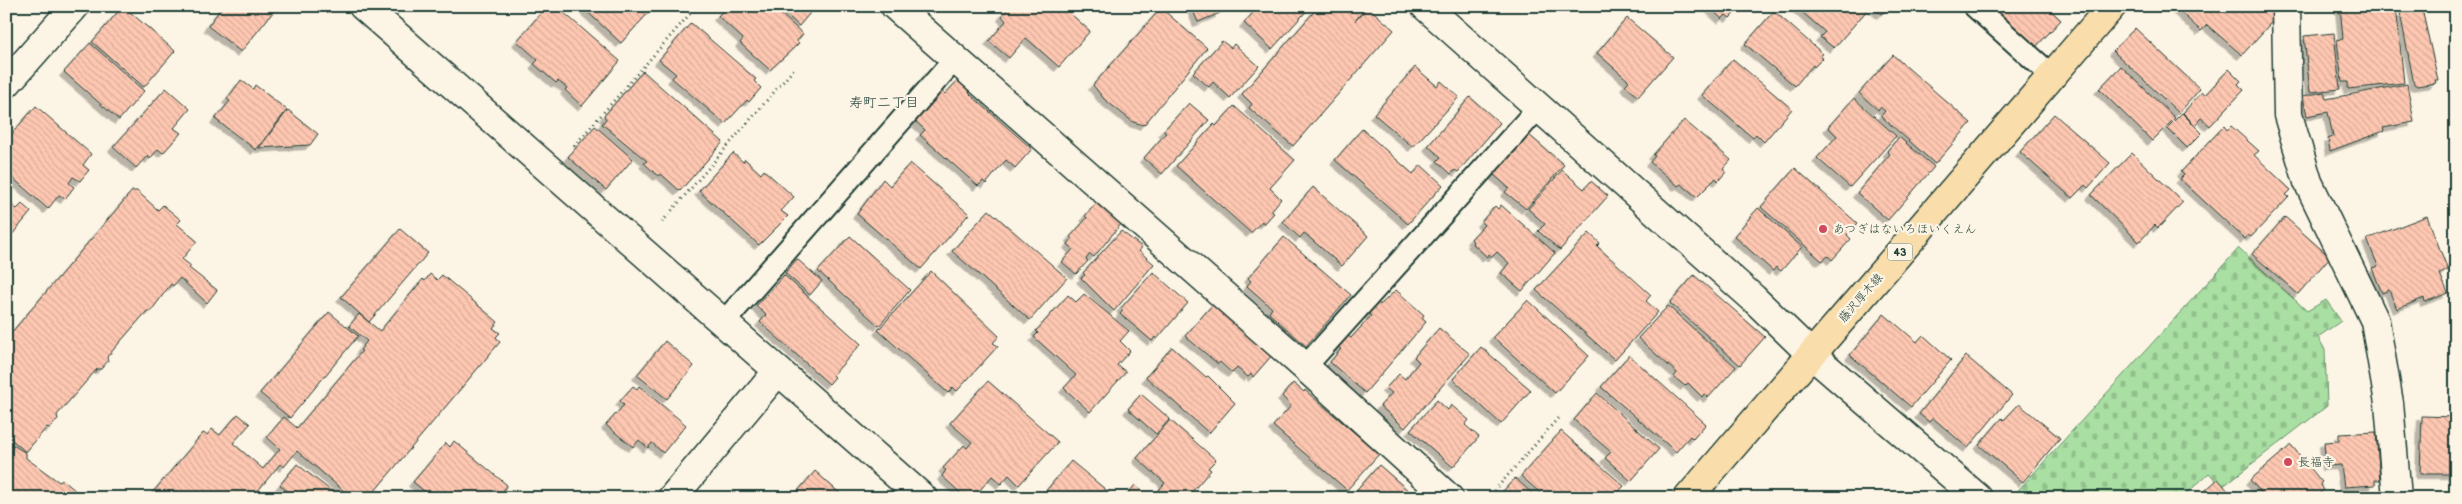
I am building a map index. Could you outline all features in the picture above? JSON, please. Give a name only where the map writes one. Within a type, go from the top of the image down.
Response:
[{"type":"main road","name":"藤沢厚木線","points":[[1688,498],[2112,6]]},
{"type":"street","points":[[6,84],[75,6]]},
{"type":"street","points":[[363,6],[923,498]]},
{"type":"street","points":[[895,6],[1305,367],[1449,498]]},
{"type":"street","points":[[1425,6],[1753,298],[1812,355],[1978,498]]},
{"type":"street","points":[[2286,6],[2288,115],[2308,182],[2375,321],[2389,403],[2397,498]]},
{"type":"street","points":[[672,498],[778,371]]},
{"type":"lane","points":[[1974,6],[2051,76]]},
{"type":"lane","points":[[724,322],[955,59]]},
{"type":"lane","points":[[1305,367],[1539,107]]},
{"type":"path","points":[[552,171],[696,7]]},
{"type":"path","points":[[639,248],[794,69]]},
{"type":"path","points":[[1488,498],[1560,416]]},
{"type":"green space","points":[[2239,248],[2307,311],[2326,300],[2341,321],[2318,337],[2325,350],[2327,406],[2222,487],[2209,473],[2182,498],[2011,498]]},
{"type":"building","points":[[123,6],[175,51],[144,87],[92,42]]},
{"type":"building","points":[[223,6],[278,6],[241,52],[208,26]]},
{"type":"building","points":[[547,6],[556,6],[620,61],[582,106],[565,90],[567,88],[558,81],[556,83],[534,64],[538,60],[517,41]]},
{"type":"building","points":[[581,6],[645,6],[650,11],[621,43]]},
{"type":"building","points":[[727,6],[772,6],[803,34],[797,41],[799,43],[770,70],[740,43],[743,39],[718,16]]},
{"type":"building","points":[[777,6],[811,6],[807,11],[810,13],[799,26]]},
{"type":"building","points":[[1010,6],[1062,6],[1090,31],[1059,67],[1026,38],[1009,58],[989,41],[1006,21],[1002,16]]},
{"type":"building","points":[[1191,6],[1222,6],[1218,8],[1220,13],[1198,22]]},
{"type":"building","points":[[1259,6],[1311,6],[1272,49],[1244,23]]},
{"type":"building","points":[[1319,6],[1325,8],[1326,6],[1367,6],[1355,21],[1368,7],[1394,30],[1293,146],[1249,108],[1252,104],[1242,94]]},
{"type":"building","points":[[1708,6],[1741,6],[1730,18],[1726,15],[1722,19]]},
{"type":"building","points":[[1795,6],[1867,6],[1869,8],[1834,48],[1820,37],[1825,32]]},
{"type":"building","points":[[1872,6],[1891,6],[1881,14]]},
{"type":"building","points":[[1989,6],[2046,6],[2061,20],[2035,48]]},
{"type":"building","points":[[2174,6],[2266,6],[2277,16],[2242,55],[2207,25],[2201,31]]},
{"type":"building","points":[[2340,6],[2396,6],[2404,83],[2348,89],[2348,82],[2342,82],[2337,40],[2343,39]]},
{"type":"building","points":[[1161,8],[1207,48],[1144,125],[1133,122],[1104,99],[1093,85]]},
{"type":"building","points":[[2422,9],[2438,80],[2435,80],[2436,83],[2417,86],[2414,84],[2400,13]]},
{"type":"building","points":[[1774,11],[1823,54],[1820,56],[1823,58],[1814,67],[1813,65],[1795,86],[1745,44]]},
{"type":"building","points":[[1627,18],[1673,57],[1638,97],[1625,85],[1629,81],[1597,53]]},
{"type":"building","points":[[691,23],[756,79],[754,81],[761,88],[725,124],[672,78],[676,74],[659,60]]},
{"type":"building","points":[[2135,28],[2200,89],[2179,113],[2113,51]]},
{"type":"building","points":[[2334,33],[2340,89],[2310,92],[2304,36]]},
{"type":"building","points":[[1222,41],[1231,48],[1234,44],[1259,66],[1230,98],[1213,82],[1209,87],[1193,73]]},
{"type":"building","points":[[90,43],[144,91],[119,120],[64,72]]},
{"type":"building","points":[[1893,55],[1971,123],[1935,164],[1881,116],[1885,111],[1880,107],[1878,110],[1859,93]]},
{"type":"building","points":[[1733,59],[1792,109],[1764,142],[1756,134],[1753,138],[1702,95]]},
{"type":"building","points":[[2121,66],[2175,118],[2152,141],[2099,89]]},
{"type":"building","points":[[1415,67],[1437,86],[1441,81],[1459,97],[1413,147],[1374,114]]},
{"type":"building","points":[[2229,69],[2241,81],[2238,84],[2244,90],[2210,126],[2201,118],[2195,125],[2183,113],[2202,92],[2205,95]]},
{"type":"building","points":[[643,71],[723,142],[680,191],[661,174],[658,176],[644,163],[647,161],[602,124],[606,119],[604,116]]},
{"type":"building","points":[[959,79],[971,90],[969,93],[973,97],[1032,149],[1015,168],[1006,160],[986,184],[983,181],[978,186],[920,135],[925,130],[910,116],[937,86],[945,94]]},
{"type":"building","points":[[241,80],[253,89],[255,85],[287,110],[256,150],[215,119],[230,101],[227,99]]},
{"type":"building","points":[[2407,84],[2414,122],[2383,128],[2384,131],[2330,151],[2328,139],[2333,137],[2328,112],[2307,116],[2303,96],[2324,92],[2326,99]]},
{"type":"building","points":[[166,88],[190,109],[174,128],[181,133],[163,153],[158,149],[150,159],[147,156],[136,168],[113,147]]},
{"type":"building","points":[[1470,97],[1500,123],[1458,172],[1455,170],[1451,174],[1437,161],[1441,157],[1428,146]]},
{"type":"building","points":[[1854,98],[1896,136],[1850,187],[1817,158],[1837,136],[1828,127]]},
{"type":"building","points":[[1189,103],[1209,120],[1162,174],[1144,158],[1166,133],[1163,131]]},
{"type":"building","points":[[36,106],[91,154],[83,165],[89,170],[80,181],[73,177],[69,183],[74,187],[65,199],[59,195],[48,209],[6,172],[6,140]]},
{"type":"building","points":[[1234,106],[1295,160],[1270,188],[1281,199],[1271,211],[1274,213],[1264,224],[1262,221],[1251,233],[1176,166],[1214,124],[1216,126]]},
{"type":"building","points":[[288,110],[318,134],[310,145],[259,148]]},
{"type":"building","points":[[2182,113],[2202,133],[2187,148],[2167,128]]},
{"type":"building","points":[[2054,114],[2110,163],[2088,188],[2085,185],[2072,198],[2020,152]]},
{"type":"building","points":[[1684,120],[1731,160],[1723,169],[1726,172],[1718,181],[1716,178],[1697,197],[1681,184],[1678,186],[1650,162],[1655,156],[1653,155]]},
{"type":"building","points":[[595,126],[633,159],[606,190],[568,157]]},
{"type":"building","points":[[2224,126],[2227,130],[2231,126],[2259,151],[2254,155],[2291,190],[2286,195],[2289,197],[2251,237],[2248,235],[2245,239],[2180,179],[2184,175],[2181,172]]},
{"type":"building","points":[[1362,129],[1413,174],[1421,165],[1443,185],[1408,224],[1335,160]]},
{"type":"building","points":[[1528,134],[1564,165],[1526,209],[1505,192],[1509,188],[1493,174]]},
{"type":"building","points":[[1899,137],[1934,167],[1888,220],[1857,193],[1890,154],[1887,151]]},
{"type":"building","points":[[733,153],[743,162],[745,159],[761,174],[764,170],[794,197],[781,211],[788,216],[759,245],[699,191]]},
{"type":"building","points":[[2132,153],[2183,202],[2158,228],[2155,225],[2139,242],[2091,195]]},
{"type":"building","points":[[910,163],[969,214],[921,269],[857,214],[883,179],[890,186]]},
{"type":"building","points":[[1795,168],[1857,223],[1847,235],[1851,239],[1832,260],[1828,256],[1822,261],[1761,207]]},
{"type":"building","points":[[1562,170],[1584,189],[1591,181],[1608,196],[1560,250],[1538,231],[1545,224],[1528,209]]},
{"type":"building","points":[[1313,187],[1368,236],[1342,266],[1304,233],[1300,238],[1283,222]]},
{"type":"building","points":[[132,191],[137,191],[158,210],[163,205],[181,220],[177,224],[197,241],[182,259],[191,266],[189,268],[217,290],[207,303],[180,278],[173,286],[171,284],[151,311],[147,311],[107,357],[108,361],[101,369],[97,369],[57,415],[58,419],[50,428],[47,427],[26,452],[6,435],[6,339]]},
{"type":"building","points":[[6,200],[17,209],[22,204],[31,212],[6,242]]},
{"type":"building","points":[[1096,203],[1121,224],[1094,257],[1090,254],[1086,259],[1088,261],[1076,274],[1062,262],[1073,249],[1068,244],[1072,239],[1070,237],[1087,218],[1085,216]]},
{"type":"building","points":[[1501,205],[1555,253],[1522,291],[1501,273],[1509,263],[1497,252],[1492,257],[1489,254],[1487,257],[1472,243],[1471,239],[1484,225],[1481,222],[1495,206],[1498,209]]},
{"type":"building","points":[[1758,208],[1802,247],[1781,271],[1776,267],[1773,271],[1734,236]]},
{"type":"building","points":[[989,210],[1067,278],[1030,320],[952,251]]},
{"type":"building","points":[[2427,216],[2448,270],[2440,274],[2448,293],[2425,302],[2424,298],[2397,309],[2389,290],[2382,293],[2372,268],[2378,266],[2367,239]]},
{"type":"building","points":[[2285,217],[2330,257],[2298,294],[2252,254]]},
{"type":"building","points":[[400,229],[428,253],[369,322],[341,297]]},
{"type":"building","points":[[1121,231],[1142,247],[1139,251],[1154,264],[1114,311],[1081,278],[1085,275],[1083,273]]},
{"type":"building","points":[[1589,233],[1600,243],[1597,246],[1651,295],[1646,301],[1658,312],[1615,360],[1536,290]]},
{"type":"building","points":[[850,236],[910,290],[879,326],[818,271]]},
{"type":"building","points":[[1284,237],[1351,295],[1306,346],[1269,313],[1272,308],[1247,286],[1251,281],[1248,278]]},
{"type":"building","points":[[797,259],[822,281],[810,295],[785,273]]},
{"type":"building","points":[[931,271],[999,336],[993,343],[998,346],[957,391],[953,387],[948,393],[878,330]]},
{"type":"building","points":[[1153,272],[1188,303],[1157,339],[1155,337],[1152,341],[1120,314],[1123,310],[1121,308]]},
{"type":"building","points":[[430,274],[437,280],[442,275],[498,322],[493,328],[500,333],[496,337],[500,342],[369,498],[352,498],[297,451],[284,467],[280,464],[252,498],[148,498],[203,433],[207,435],[212,429],[220,435],[238,414],[250,424],[233,443],[263,469],[280,449],[267,437],[284,417],[297,428],[362,351],[360,350],[367,341],[349,326],[359,314],[380,331],[423,279],[425,281]]},
{"type":"building","points":[[784,275],[861,344],[833,375],[835,377],[829,384],[760,322],[766,315],[756,306]]},
{"type":"building","points":[[1694,275],[1765,337],[1740,365],[1670,303]]},
{"type":"building","points":[[1396,290],[1424,315],[1422,318],[1426,322],[1365,393],[1330,362],[1341,349],[1337,346],[1347,335],[1351,338],[1371,316],[1367,312],[1377,301],[1380,305]]},
{"type":"building","points":[[1084,294],[1129,331],[1120,341],[1130,351],[1117,365],[1126,372],[1090,412],[1064,388],[1076,375],[1034,337],[1038,333],[1036,331],[1068,295],[1076,302]]},
{"type":"building","points":[[1528,300],[1589,356],[1555,393],[1493,337]]},
{"type":"building","points":[[1214,303],[1273,354],[1253,377],[1251,374],[1248,377],[1237,368],[1232,373],[1220,362],[1218,364],[1185,336]]},
{"type":"building","points":[[1668,306],[1736,367],[1708,398],[1704,394],[1702,397],[1688,383],[1685,386],[1674,377],[1677,373],[1638,338]]},
{"type":"building","points":[[329,312],[358,336],[290,418],[260,393]]},
{"type":"building","points":[[1884,314],[1917,342],[1923,335],[1951,360],[1911,407],[1850,355]]},
{"type":"building","points":[[1439,328],[1470,354],[1405,428],[1380,406],[1392,393],[1386,388],[1399,374],[1405,379],[1419,362],[1414,357]]},
{"type":"building","points":[[665,341],[694,366],[667,399],[637,375]]},
{"type":"building","points":[[1172,347],[1206,377],[1208,376],[1235,403],[1209,433],[1146,377]]},
{"type":"building","points":[[1481,347],[1531,390],[1501,424],[1453,379]]},
{"type":"building","points":[[1629,355],[1706,424],[1693,439],[1690,436],[1676,452],[1601,387]]},
{"type":"building","points":[[1966,356],[2012,395],[1968,448],[1933,418],[1929,422],[1919,414]]},
{"type":"building","points":[[988,381],[1058,442],[1019,485],[1009,475],[1001,484],[992,476],[975,496],[973,493],[966,498],[942,476],[946,470],[943,468],[964,445],[967,448],[972,442],[950,423]]},
{"type":"building","points":[[1293,383],[1304,392],[1305,390],[1379,454],[1347,490],[1273,426],[1291,406],[1282,396]]},
{"type":"building","points":[[633,386],[637,389],[639,386],[686,425],[663,453],[652,443],[648,448],[639,440],[633,447],[606,425],[624,405],[620,401]]},
{"type":"building","points":[[1597,393],[1659,449],[1631,481],[1605,458],[1611,452],[1574,420]]},
{"type":"building","points":[[1141,394],[1170,419],[1156,434],[1128,409]]},
{"type":"building","points":[[1437,400],[1448,410],[1451,405],[1469,420],[1465,425],[1479,437],[1453,467],[1410,430]]},
{"type":"building","points":[[2019,404],[2060,438],[2023,482],[1979,445],[2002,418],[2004,420]]},
{"type":"building","points":[[2422,416],[2456,417],[2456,474],[2420,474]]},
{"type":"building","points":[[1170,420],[1216,460],[1208,468],[1211,470],[1190,494],[1193,496],[1191,498],[1161,498],[1156,493],[1165,483],[1137,458]]},
{"type":"building","points":[[1561,431],[1624,486],[1613,498],[1546,498],[1521,476]]},
{"type":"building","points":[[2376,432],[2380,480],[2375,480],[2375,485],[2344,487],[2341,465],[2326,466],[2324,442],[2339,441],[2339,434]]},
{"type":"building","points":[[6,441],[26,453],[26,458],[59,482],[63,480],[84,498],[6,498]]},
{"type":"building","points":[[454,441],[507,485],[503,491],[512,498],[433,498],[413,482],[446,443],[450,447]]},
{"type":"building","name":"長福寺","points":[[2291,445],[2322,482],[2320,484],[2324,490],[2314,498],[2260,498],[2263,495],[2250,480]]},
{"type":"building","points":[[1071,461],[1111,494],[1107,498],[1040,498]]},
{"type":"building","points":[[297,464],[340,498],[296,498],[280,485]]},
{"type":"building","points":[[1379,465],[1417,498],[1354,498],[1352,496]]},
{"type":"building","points":[[815,471],[845,498],[792,498]]},
{"type":"building","points":[[1515,478],[1537,498],[1497,498]]},
{"type":"building","points":[[2218,479],[2234,498],[2197,498]]},
{"type":"building","points":[[1135,485],[1149,498],[1124,498]]},
{"type":"building","points":[[2375,494],[2376,498],[2349,498],[2349,495]]},
{"type":"place","name":"あつぎはないろほいくえん","points":[[1823,229]]},
{"type":"place","name":"長福寺","points":[[2288,462]]},
{"type":"district","name":"寿町二丁目","points":[[884,102]]}]
